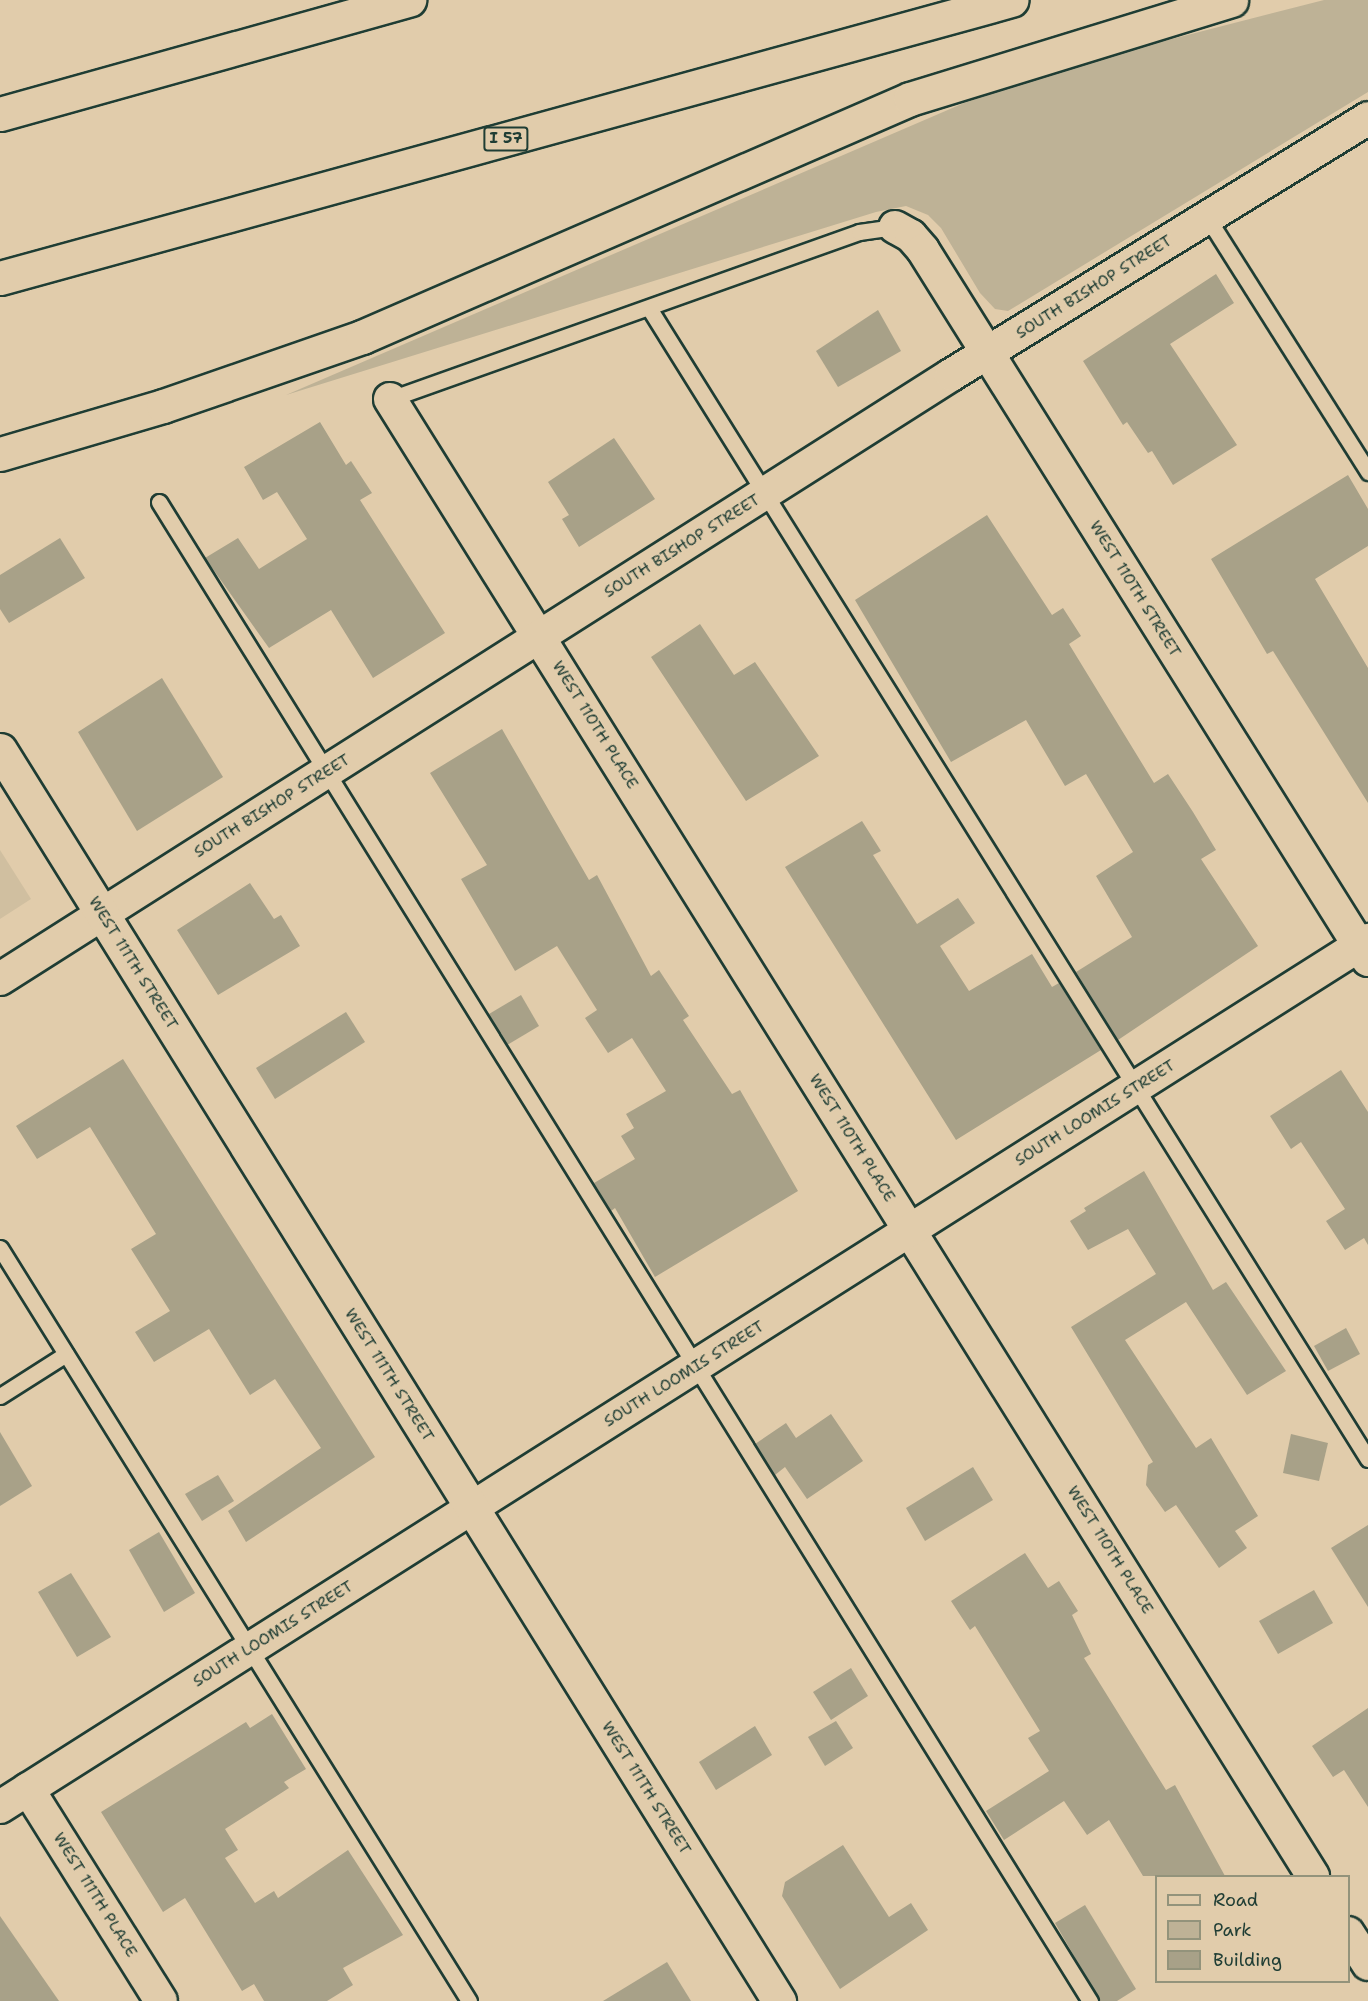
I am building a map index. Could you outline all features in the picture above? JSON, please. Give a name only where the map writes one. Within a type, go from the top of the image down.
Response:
[{"type":"main road","points":[[0,114],[409,0]]},
{"type":"main road","name":"I 57","points":[[0,278],[1011,0]]},
{"type":"main road","points":[[0,454],[163,406],[362,337],[910,99],[1232,0]]},
{"type":"main road","name":"WEST 111TH STREET","points":[[0,750],[779,2001]]},
{"type":"street","name":"SOUTH BISHOP STREET","points":[[0,979],[987,353],[1368,117]]},
{"type":"street","name":"WEST 110TH STREET","points":[[894,227],[911,236],[923,250],[1365,949]]},
{"type":"street","name":"WEST 110TH PLACE","points":[[390,399],[1312,1875]]},
{"type":"street","name":"SOUTH LOOMIS STREET","points":[[0,1807],[1135,1088],[1365,949]]},
{"type":"street","name":"WEST 111TH PLACE","points":[[28,1789],[161,2001]]},
{"type":"street","points":[[1350,1936],[1368,1964]]},
{"type":"lane","points":[[1207,217],[1368,472]]},
{"type":"lane","points":[[390,399],[859,232],[894,227]]},
{"type":"lane","points":[[649,308],[1368,1460]]},
{"type":"lane","points":[[159,502],[1090,2001]]},
{"type":"lane","points":[[0,1248],[468,2001]]},
{"type":"lane","points":[[0,1396],[66,1354]]},
{"type":"shaded area","points":[[0,850],[31,899],[0,919]]},
{"type":"green space","points":[[1324,0],[1368,0],[1368,92],[1008,311],[995,309],[980,293],[941,228],[928,215],[906,206],[876,212],[286,395],[964,103],[1102,57]]},
{"type":"building","points":[[1216,274],[1234,303],[1170,344],[1237,445],[1173,485],[1152,451],[1148,453],[1127,422],[1123,425],[1083,361]]},
{"type":"building","points":[[878,310],[901,351],[838,387],[816,351]]},
{"type":"building","points":[[320,422],[346,465],[351,461],[372,493],[360,500],[445,633],[373,678],[331,610],[269,648],[205,558],[238,538],[259,569],[307,539],[277,492],[263,500],[244,467]]},
{"type":"building","points":[[614,438],[655,499],[579,547],[562,519],[569,515],[548,482]]},
{"type":"building","points":[[1348,475],[1368,509],[1368,546],[1315,579],[1368,668],[1368,803],[1273,651],[1267,654],[1211,559]]},
{"type":"building","points":[[987,515],[1052,615],[1063,608],[1081,636],[1069,644],[1154,783],[1168,774],[1193,812],[1216,850],[1201,859],[1258,946],[1118,1040],[1076,972],[1132,937],[1096,876],[1133,852],[1086,774],[1065,786],[1026,720],[951,762],[855,600]]},
{"type":"building","points":[[60,538],[85,578],[9,623],[0,609],[0,575]]},
{"type":"building","points":[[700,624],[734,675],[755,662],[819,756],[746,801],[651,657]]},
{"type":"building","points":[[162,678],[223,777],[137,831],[78,732]]},
{"type":"building","points":[[502,729],[589,880],[597,875],[651,976],[659,970],[689,1016],[683,1020],[732,1094],[740,1090],[798,1191],[655,1277],[615,1208],[611,1211],[594,1183],[635,1159],[621,1136],[634,1128],[626,1114],[666,1091],[632,1038],[608,1053],[585,1018],[597,1010],[557,946],[515,971],[461,879],[487,865],[430,773]]},
{"type":"building","points":[[862,821],[881,851],[873,855],[917,924],[958,898],[975,923],[940,946],[969,991],[1032,954],[1052,987],[1059,983],[1101,1050],[956,1140],[785,867]]},
{"type":"building","points":[[250,883],[274,919],[281,915],[300,946],[218,995],[177,930]]},
{"type":"building","points":[[521,995],[539,1026],[507,1045],[489,1014]]},
{"type":"building","points":[[346,1012],[365,1042],[275,1099],[256,1068]]},
{"type":"building","points":[[123,1059],[375,1457],[246,1542],[228,1511],[321,1448],[275,1379],[250,1395],[209,1329],[154,1362],[135,1332],[170,1311],[131,1249],[156,1234],[90,1127],[37,1159],[16,1126]]},
{"type":"building","points":[[1341,1070],[1368,1112],[1368,1245],[1364,1238],[1345,1250],[1326,1221],[1345,1209],[1301,1142],[1291,1149],[1270,1116]]},
{"type":"building","points":[[1144,1171],[1213,1290],[1226,1282],[1286,1371],[1247,1395],[1186,1302],[1125,1340],[1196,1448],[1211,1438],[1258,1516],[1235,1531],[1247,1548],[1219,1568],[1176,1505],[1165,1512],[1146,1485],[1148,1465],[1153,1462],[1071,1327],[1156,1274],[1128,1229],[1088,1250],[1070,1221],[1086,1211],[1084,1208]]},
{"type":"building","points":[[1346,1328],[1360,1354],[1328,1371],[1314,1346]]},
{"type":"building","points":[[831,1414],[863,1461],[807,1499],[785,1467],[775,1475],[755,1444],[786,1423],[796,1438]]},
{"type":"building","points":[[0,1432],[32,1486],[0,1506]]},
{"type":"building","points":[[1291,1434],[1328,1443],[1319,1481],[1283,1473]]},
{"type":"building","points":[[973,1467],[993,1500],[925,1541],[906,1508]]},
{"type":"building","points":[[218,1475],[234,1501],[202,1521],[185,1494]]},
{"type":"building","points":[[1368,1525],[1368,1607],[1331,1548]]},
{"type":"building","points":[[159,1532],[195,1593],[164,1612],[129,1550]]},
{"type":"building","points":[[1025,1553],[1048,1588],[1059,1581],[1078,1611],[1072,1615],[1091,1654],[1084,1658],[1166,1790],[1175,1785],[1224,1875],[1143,1876],[1109,1820],[1087,1835],[1064,1801],[1004,1840],[986,1811],[1049,1771],[1028,1738],[1040,1731],[975,1626],[970,1630],[951,1601]]},
{"type":"building","points":[[71,1573],[111,1637],[77,1657],[38,1592]]},
{"type":"building","points":[[1314,1590],[1333,1623],[1278,1654],[1259,1621]]},
{"type":"building","points":[[851,1668],[868,1696],[831,1720],[813,1692]]},
{"type":"building","points":[[1368,1708],[1368,1807],[1344,1770],[1333,1777],[1312,1746]]},
{"type":"building","points":[[272,1714],[306,1769],[284,1782],[289,1788],[225,1829],[238,1850],[225,1858],[255,1903],[274,1891],[278,1898],[348,1850],[403,1935],[343,1968],[353,1985],[327,2001],[264,2001],[254,1984],[242,1991],[185,1898],[163,1912],[101,1812],[246,1722],[250,1728]]},
{"type":"building","points":[[836,1721],[853,1748],[825,1766],[808,1737]]},
{"type":"building","points":[[755,1726],[772,1755],[716,1790],[699,1762]]},
{"type":"building","points":[[843,1845],[889,1917],[911,1903],[928,1930],[840,1989],[782,1896],[785,1882]]},
{"type":"building","points":[[1085,1905],[1136,1989],[1117,2001],[1100,2001],[1055,1923]]},
{"type":"building","points":[[0,1916],[59,2001],[0,2001]]},
{"type":"building","points":[[667,1962],[691,2001],[603,2001]]}]
